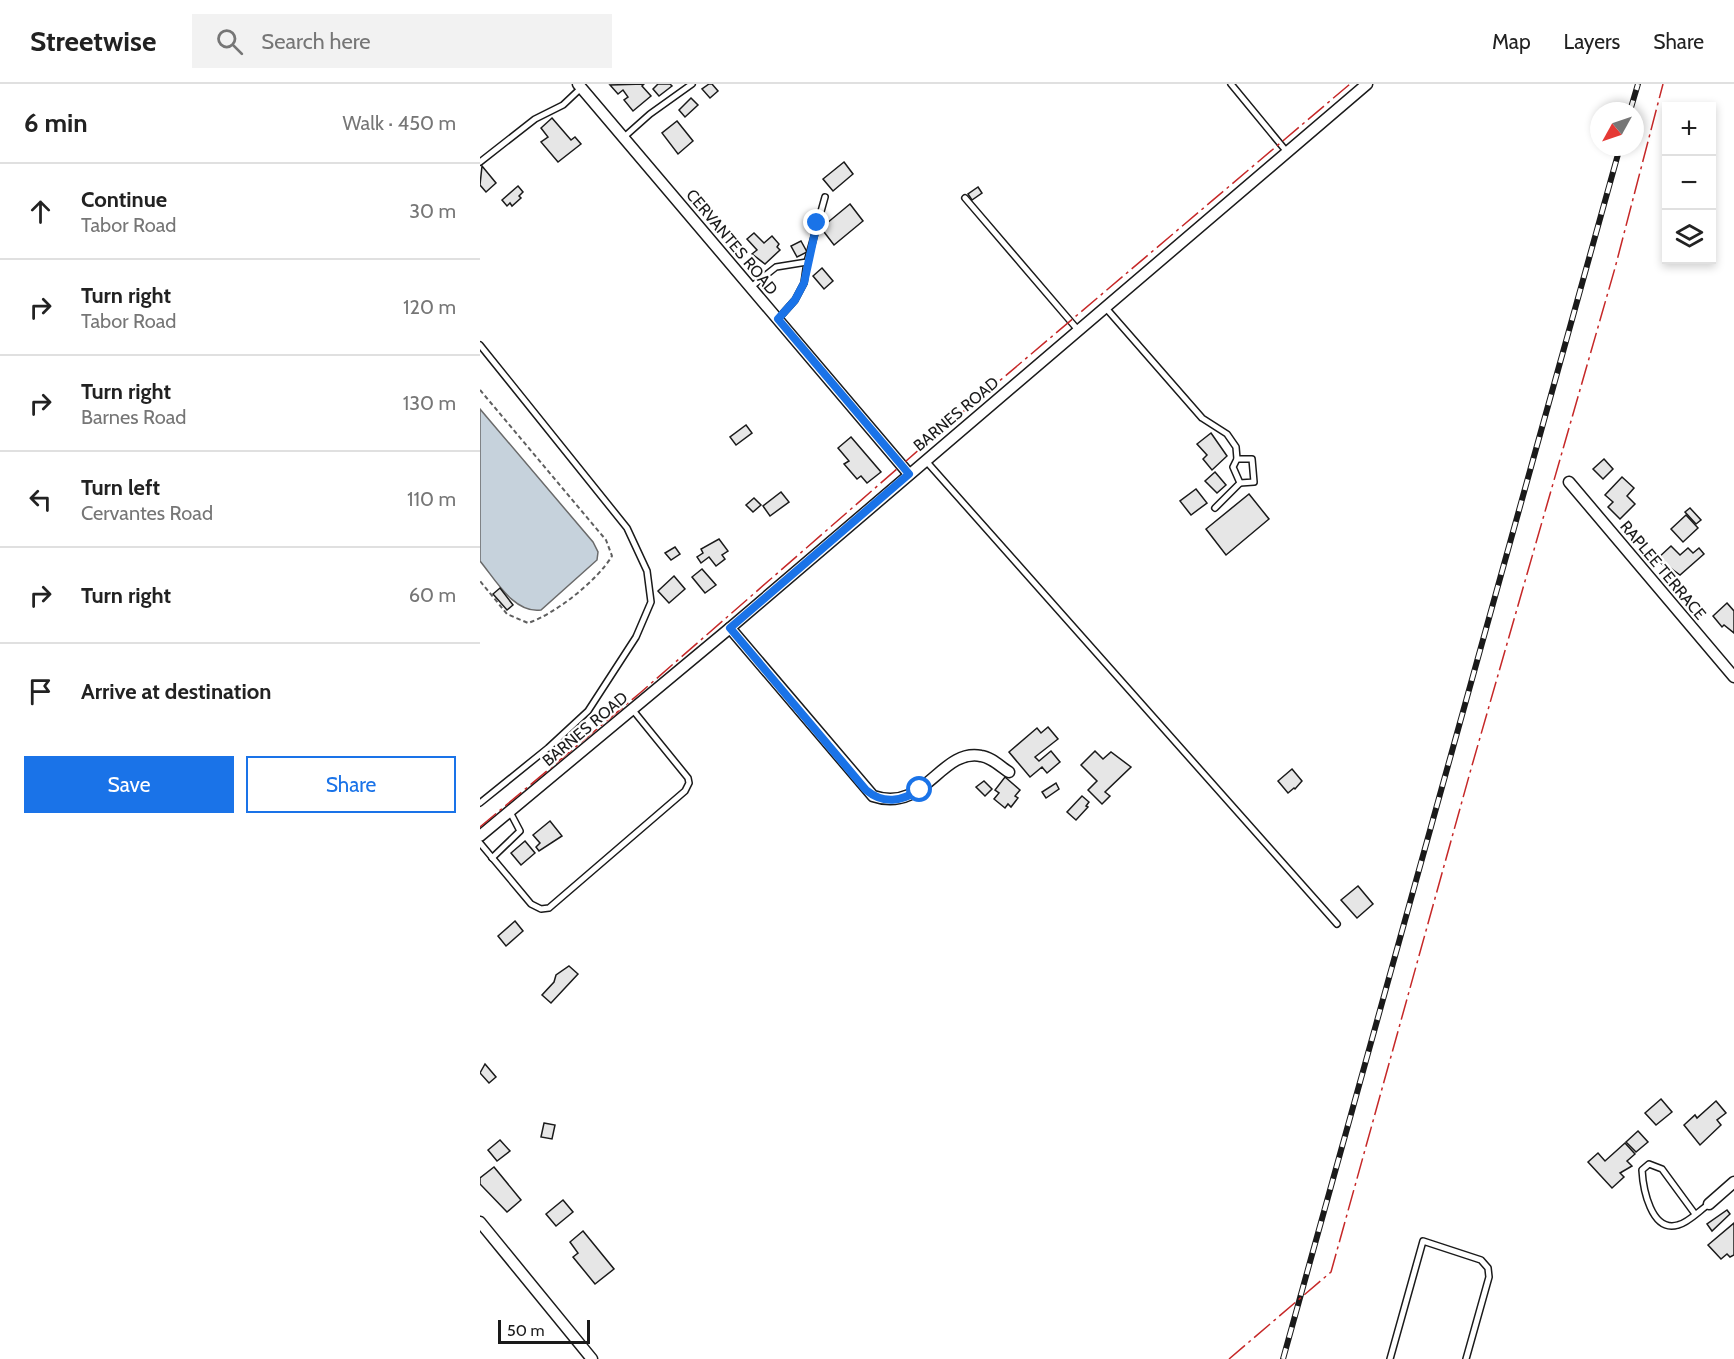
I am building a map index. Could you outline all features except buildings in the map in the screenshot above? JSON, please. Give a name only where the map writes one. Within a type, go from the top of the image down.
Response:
[{"type":"street","name":"BARNES ROAD","points":[[480,836],[730,628],[1367,84]]},
{"type":"street","name":"CERVANTES ROAD","points":[[580,86],[909,474]]},
{"type":"street","name":"RAPLEE TERRACE","points":[[1569,482],[1734,677]]},
{"type":"street","points":[[730,628],[873,796],[893,801],[908,797],[957,760],[973,755],[984,756],[1009,772]]},
{"type":"street","points":[[1709,1204],[1734,1182]]},
{"type":"street","points":[[480,1222],[592,1359]]},
{"type":"lane","points":[[623,138],[650,114],[692,84]]},
{"type":"lane","points":[[1231,84],[1287,152]]},
{"type":"lane","points":[[480,162],[535,119],[562,105],[580,86]]},
{"type":"lane","points":[[778,319],[800,294],[825,197]]},
{"type":"lane","points":[[965,198],[1078,330]]},
{"type":"lane","points":[[751,287],[776,267],[807,262]]},
{"type":"lane","points":[[1105,307],[1202,418],[1227,434],[1236,447],[1237,459],[1233,467],[1240,483]]},
{"type":"lane","points":[[480,345],[627,528],[647,571],[651,602],[648,615],[630,647],[588,711],[480,802]]},
{"type":"lane","points":[[1215,508],[1240,483],[1254,482],[1252,459],[1237,459]]},
{"type":"lane","points":[[925,460],[1337,924]]},
{"type":"lane","points":[[480,843],[531,904],[541,909],[549,908],[685,791],[689,783],[688,778],[632,709]]},
{"type":"lane","points":[[492,858],[520,831],[509,812]]},
{"type":"lane","points":[[1695,1214],[1662,1169],[1649,1164],[1642,1170],[1652,1210],[1659,1222],[1667,1226],[1679,1225],[1695,1214],[1709,1204]]},
{"type":"lane","points":[[1390,1359],[1423,1241],[1476,1258],[1486,1263],[1488,1268],[1489,1277],[1466,1359]]},
{"type":"path","points":[[480,390],[606,540],[612,556],[605,568],[546,617],[528,622],[507,614],[480,581]]},
{"type":"shaded area","points":[[480,409],[593,542],[598,552],[597,560],[541,610],[522,607],[514,601],[480,561]]},
{"type":"railway","points":[[1633,102],[1638,84]]},
{"type":"railway","points":[[1283,1359],[1617,156]]},
{"type":"power","points":[[480,827],[640,693],[945,427],[1350,84]]},
{"type":"power","points":[[1229,1359],[1331,1272],[1471,769],[1615,268],[1663,84]]},
{"type":"route","points":[[817,223],[800,294],[778,319],[909,474],[730,628],[873,796],[893,801],[908,797],[920,790]]}]
